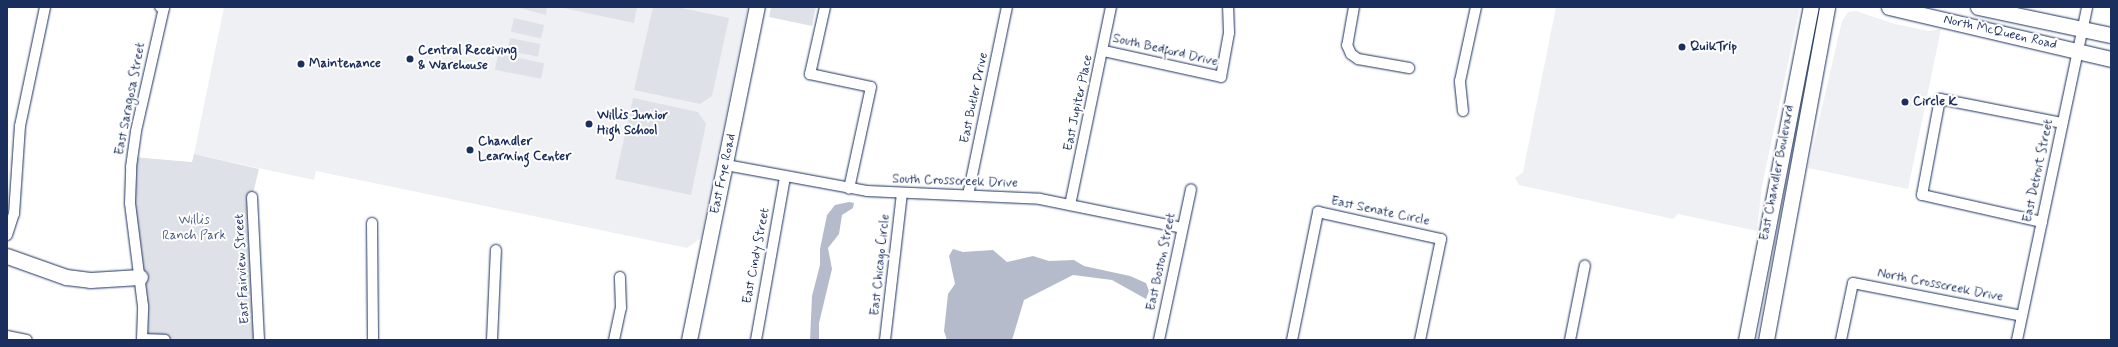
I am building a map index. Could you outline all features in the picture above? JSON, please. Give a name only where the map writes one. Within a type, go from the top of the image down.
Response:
[{"type":"main road","name":"East Frye Road","points":[[689,340],[726,165],[757,7]]},
{"type":"main road","name":"East Chandler Boulevard","points":[[1746,340],[1811,7]]},
{"type":"main road","name":"East Chandler Boulevard","points":[[1766,340],[1828,7]]},
{"type":"main road","name":"North McQueen Road","points":[[1889,7],[2111,59]]},
{"type":"main road","name":"North McQueen Road","points":[[1978,7],[2111,35]]},
{"type":"main road","points":[[7,245],[29,256],[68,268],[90,271],[139,272]]},
{"type":"main road","points":[[1763,250],[1781,253]]},
{"type":"main road","points":[[7,256],[66,277],[90,280],[139,272]]},
{"type":"street","points":[[7,235],[17,194],[20,126],[45,7]]},
{"type":"street","name":"East Saragosa Street","points":[[142,340],[139,272],[130,203],[131,167],[136,131],[162,7]]},
{"type":"street","points":[[825,7],[810,74],[872,87],[849,189]]},
{"type":"street","name":"East Butler Drive","points":[[968,195],[1007,7]]},
{"type":"street","name":"East Jupiter Place","points":[[1070,205],[1104,51],[1111,7]]},
{"type":"street","name":"South Bedford Drive","points":[[1104,51],[1221,78],[1228,33],[1228,7]]},
{"type":"street","points":[[1354,7],[1347,45],[1351,54],[1358,59],[1409,68]]},
{"type":"street","points":[[1463,111],[1460,81],[1476,7]]},
{"type":"street","name":"East Detroit Street","points":[[2017,340],[2087,7]]},
{"type":"street","points":[[2042,222],[1922,195],[1940,99],[2062,123]]},
{"type":"street","name":"South Crosscreek Drive","points":[[726,165],[849,189],[902,193],[968,195],[1070,205],[1182,228]]},
{"type":"street","name":"East Cindy Street","points":[[756,340],[786,177]]},
{"type":"street","name":"East Boston Street","points":[[1159,340],[1191,189]]},
{"type":"street","name":"East Chicago Circle","points":[[885,340],[902,193]]},
{"type":"street","name":"East Fairview Street","points":[[252,197],[259,340]]},
{"type":"street","name":"East Senate Circle","points":[[1292,340],[1318,212],[1441,239],[1420,340]]},
{"type":"street","points":[[372,223],[373,340]]},
{"type":"street","points":[[492,340],[496,250]]},
{"type":"street","points":[[1570,340],[1585,265]]},
{"type":"street","points":[[614,340],[621,308],[620,278]]},
{"type":"street","name":"North Crosscreek Drive","points":[[1841,340],[1853,283],[2022,316]]},
{"type":"street","points":[[7,336],[27,340]]},
{"type":"street","points":[[142,340],[165,340]]},
{"type":"shaded area","points":[[224,7],[748,7],[701,238],[687,248],[316,171],[314,180],[194,154]]},
{"type":"shaded area","points":[[1556,7],[1800,7],[1762,186],[1757,231],[1678,214],[1673,219],[1519,185],[1515,178],[1523,172]]},
{"type":"shaded area","points":[[1856,11],[1895,24],[1929,31],[1941,29],[1908,189],[1808,168],[1842,21],[1848,12]]},
{"type":"green space","points":[[516,7],[547,7],[546,15]]},
{"type":"green space","points":[[559,7],[637,7],[634,23]]},
{"type":"green space","points":[[653,7],[677,7],[729,18],[712,96],[700,104],[634,90]]},
{"type":"green space","points":[[771,7],[816,7],[812,26],[769,17]]},
{"type":"green space","points":[[514,18],[544,25],[541,39],[511,32]]},
{"type":"green space","points":[[510,38],[540,44],[538,57],[508,51]]},
{"type":"green space","points":[[498,54],[544,63],[541,79],[495,70]]},
{"type":"green space","points":[[633,98],[698,112],[706,124],[691,195],[615,179]]},
{"type":"green space","name":"Willis Ranch Park","points":[[194,154],[259,169],[252,197],[259,340],[146,340],[130,203],[132,157],[192,162]]},
{"type":"water","points":[[849,202],[854,203],[853,208],[842,215],[839,234],[828,248],[832,269],[819,323],[819,340],[810,340],[812,296],[820,265],[820,249],[827,215],[835,205]]},
{"type":"water","points":[[953,249],[963,252],[993,250],[1007,262],[1033,256],[1049,261],[1074,260],[1084,266],[1130,276],[1146,283],[1149,291],[1146,299],[1112,280],[1073,275],[1024,300],[1012,340],[947,340],[944,331],[948,294],[955,284],[949,256]]},
{"type":"place","name":"QuikTrip","points":[[1682,47]]},
{"type":"place","name":"Central Receiving & Warehouse","points":[[410,59]]},
{"type":"place","name":"Maintenance","points":[[301,64]]},
{"type":"place","name":"Circle K","points":[[1905,102]]},
{"type":"place","name":"Willis Junior High School","points":[[589,124]]},
{"type":"place","name":"Chandler Learning Center","points":[[470,150]]}]
